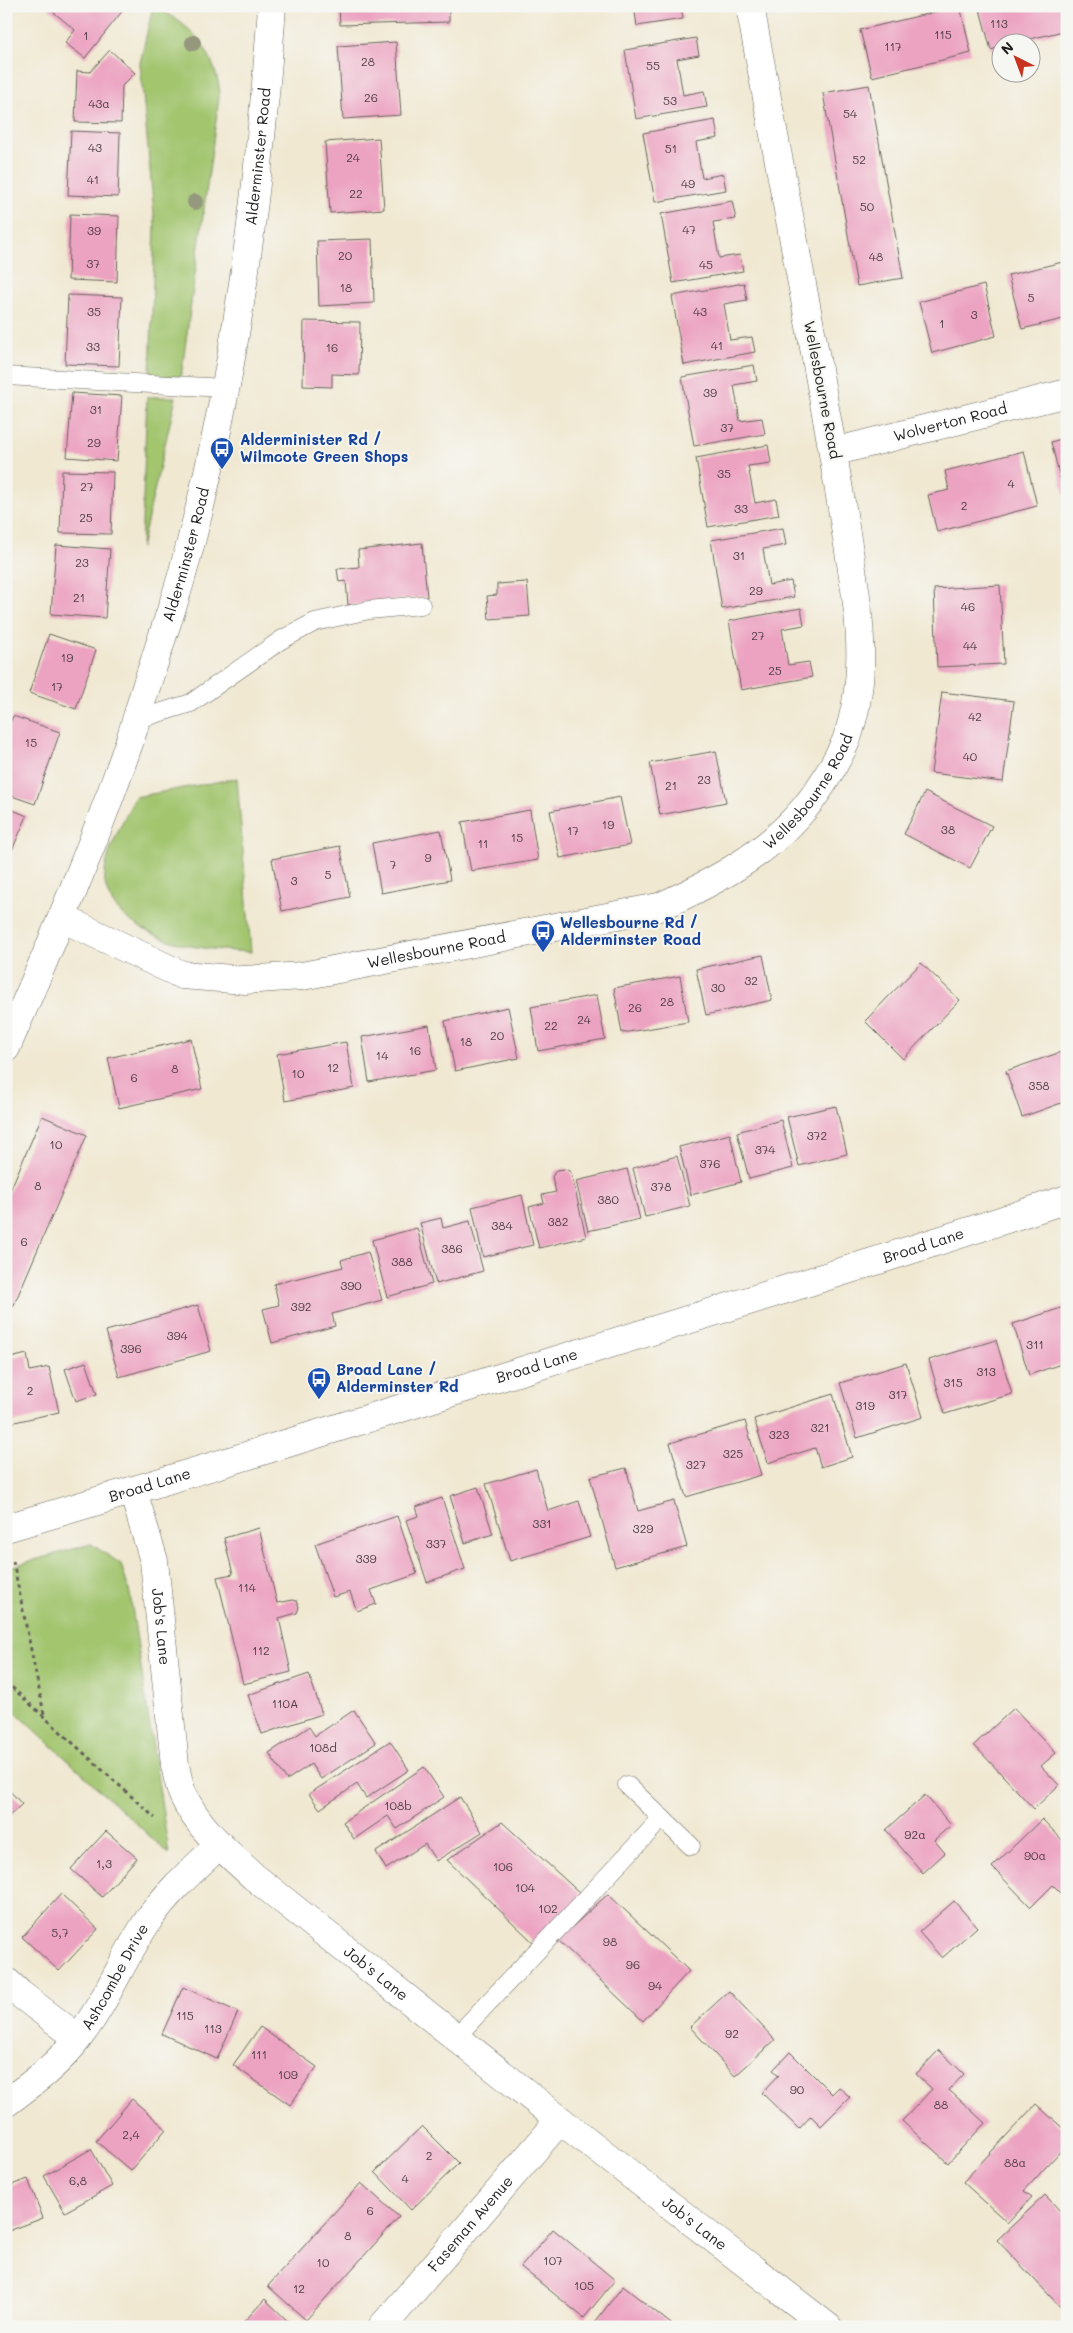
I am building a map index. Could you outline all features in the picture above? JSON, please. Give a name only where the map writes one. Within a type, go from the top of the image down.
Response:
[{"type":"street","name":"Alderminster Road","points":[[6,1048],[62,918],[110,794],[136,720],[182,575],[225,388],[244,275],[266,100],[272,6]]},
{"type":"street","name":"Wellesbourne Road","points":[[62,918],[182,975],[245,980],[302,976],[659,907],[722,877],[750,859],[790,826],[821,788],[845,744],[856,708],[862,664],[858,611],[834,452],[750,6]]},
{"type":"street","name":"Wolverton Road","points":[[834,452],[1067,393]]},
{"type":"street","name":"Broad Lane","points":[[6,1528],[133,1491],[895,1255],[1067,1199]]},
{"type":"street","name":"Job's Lane","points":[[133,1491],[154,1561],[175,1764],[182,1794],[199,1821],[219,1845],[254,1876],[560,2120],[828,2327]]},
{"type":"street","name":"Ashcombe Drive","points":[[6,2104],[48,2071],[78,2038],[94,2016],[128,1952],[149,1919],[171,1890],[219,1845]]},
{"type":"street","points":[[6,1981],[20,1994],[78,2038]]},
{"type":"street","name":"Faseman Avenue","points":[[382,2327],[560,2120]]},
{"type":"lane","points":[[6,376],[225,388]]},
{"type":"lane","points":[[136,720],[191,703],[281,640],[315,622],[369,610],[421,605]]},
{"type":"lane","points":[[627,1785],[691,1846]]},
{"type":"lane","points":[[456,2037],[662,1818]]},
{"type":"path","points":[[12,1555],[44,1715]]},
{"type":"path","points":[[6,1682],[160,1822]]},
{"type":"green space","points":[[153,6],[190,30],[206,50],[212,62],[220,91],[181,377],[150,376],[155,224],[140,63]]},
{"type":"green space","points":[[147,397],[176,397],[141,548]]},
{"type":"green space","points":[[237,778],[251,952],[210,949],[183,944],[167,940],[136,925],[122,914],[112,902],[106,888],[105,872],[106,863],[113,844],[135,797]]},
{"type":"green space","points":[[91,1544],[121,1564],[130,1594],[169,1854],[6,1703],[6,1568]]},
{"type":"building","points":[[46,6],[120,6],[124,9],[85,58],[65,43],[75,30]]},
{"type":"building","points":[[339,6],[449,6],[449,22],[340,25]]},
{"type":"building","points":[[634,6],[681,6],[683,19],[637,26]]},
{"type":"building","points":[[960,6],[971,53],[872,77],[860,30]]},
{"type":"building","points":[[979,6],[1067,6],[1067,30],[1040,37],[1040,32],[990,32],[990,46]]},
{"type":"building","points":[[696,38],[699,55],[677,59],[683,95],[704,91],[707,107],[636,119],[625,50]]},
{"type":"building","points":[[396,42],[401,115],[343,119],[338,46]]},
{"type":"building","points":[[110,50],[135,73],[122,86],[121,123],[75,122],[77,71],[90,72]]},
{"type":"building","points":[[869,85],[903,278],[857,286],[823,93]]},
{"type":"building","points":[[715,120],[718,138],[696,142],[702,178],[723,174],[726,190],[655,202],[643,133]]},
{"type":"building","points":[[71,131],[120,133],[118,197],[68,195]]},
{"type":"building","points":[[379,138],[384,209],[330,213],[325,142]]},
{"type":"building","points":[[732,201],[736,219],[713,222],[719,258],[740,255],[743,271],[673,283],[661,214]]},
{"type":"building","points":[[70,214],[119,216],[117,282],[68,280]]},
{"type":"building","points":[[372,239],[374,303],[319,306],[317,241]]},
{"type":"building","points":[[1067,261],[1067,318],[1022,329],[1008,275]]},
{"type":"building","points":[[744,283],[747,300],[724,304],[730,340],[752,337],[755,352],[684,365],[672,296]]},
{"type":"building","points":[[984,285],[996,336],[932,353],[919,302]]},
{"type":"building","points":[[68,295],[122,297],[119,366],[65,364]]},
{"type":"building","points":[[304,321],[360,322],[359,375],[332,374],[332,387],[303,386]]},
{"type":"building","points":[[754,365],[757,381],[734,385],[740,421],[762,418],[765,434],[694,446],[682,377]]},
{"type":"building","points":[[72,393],[122,396],[117,461],[67,457]]},
{"type":"building","points":[[1067,437],[1067,501],[1066,501],[1051,442]]},
{"type":"building","points":[[768,445],[771,463],[748,466],[755,503],[776,499],[779,515],[708,527],[696,458]]},
{"type":"building","points":[[1024,451],[1037,506],[937,532],[928,495],[949,490],[945,471]]},
{"type":"building","points":[[62,471],[113,472],[111,534],[60,533]]},
{"type":"building","points":[[783,528],[786,545],[763,549],[769,585],[791,581],[794,597],[722,609],[711,540]]},
{"type":"building","points":[[422,543],[427,597],[348,605],[346,581],[339,582],[337,569],[359,567],[358,550]]},
{"type":"building","points":[[56,545],[110,549],[105,618],[51,614]]},
{"type":"building","points":[[527,582],[530,616],[489,619],[487,596],[497,595],[497,584]]},
{"type":"building","points":[[1000,585],[1004,664],[937,667],[934,589]]},
{"type":"building","points":[[801,608],[804,625],[782,629],[788,665],[809,662],[812,677],[741,690],[729,621]]},
{"type":"building","points":[[49,634],[96,650],[76,709],[29,693]]},
{"type":"building","points":[[942,692],[1014,701],[1003,782],[931,773]]},
{"type":"building","points":[[13,716],[60,732],[35,804],[6,794],[6,733]]},
{"type":"building","points":[[716,751],[726,802],[660,815],[650,763]]},
{"type":"building","points":[[925,792],[992,826],[970,868],[904,834]]},
{"type":"building","points":[[620,797],[630,845],[560,858],[550,811]]},
{"type":"building","points":[[6,807],[27,816],[6,864]]},
{"type":"building","points":[[530,810],[538,860],[471,871],[462,822]]},
{"type":"building","points":[[441,830],[450,880],[381,893],[372,843]]},
{"type":"building","points":[[340,846],[350,897],[282,911],[272,859]]},
{"type":"building","points":[[763,955],[772,1000],[706,1015],[696,969]]},
{"type":"building","points":[[921,963],[960,1000],[903,1059],[865,1021]]},
{"type":"building","points":[[680,976],[688,1022],[622,1033],[614,988]]},
{"type":"building","points":[[597,995],[605,1039],[538,1051],[531,1007]]},
{"type":"building","points":[[508,1007],[519,1058],[455,1071],[445,1021]]},
{"type":"building","points":[[429,1025],[436,1070],[369,1082],[362,1037]]},
{"type":"building","points":[[191,1039],[202,1089],[119,1108],[108,1058]]},
{"type":"building","points":[[346,1042],[354,1088],[285,1101],[277,1054]]},
{"type":"building","points":[[1067,1050],[1067,1101],[1022,1117],[1006,1071]]},
{"type":"building","points":[[836,1106],[847,1154],[799,1166],[787,1117]]},
{"type":"building","points":[[42,1116],[87,1135],[13,1307],[6,1304],[6,1200]]},
{"type":"building","points":[[781,1120],[793,1168],[749,1179],[737,1132]]},
{"type":"building","points":[[730,1134],[741,1182],[691,1195],[679,1147]]},
{"type":"building","points":[[677,1156],[690,1206],[645,1217],[633,1168]]},
{"type":"building","points":[[565,1169],[571,1172],[586,1237],[539,1248],[529,1207],[544,1203],[542,1195],[556,1192],[552,1177],[556,1170]]},
{"type":"building","points":[[627,1169],[640,1219],[588,1231],[576,1181]]},
{"type":"building","points":[[522,1195],[533,1245],[483,1257],[472,1207]]},
{"type":"building","points":[[441,1218],[443,1228],[470,1221],[483,1271],[436,1284],[420,1223]]},
{"type":"building","points":[[417,1228],[432,1284],[387,1297],[372,1240]]},
{"type":"building","points":[[368,1252],[382,1300],[332,1314],[335,1326],[272,1343],[263,1309],[279,1305],[274,1284],[343,1267],[341,1260]]},
{"type":"building","points":[[198,1305],[211,1351],[119,1377],[106,1331]]},
{"type":"building","points":[[1067,1306],[1067,1362],[1029,1375],[1013,1324]]},
{"type":"building","points":[[996,1340],[1012,1394],[945,1414],[929,1360]]},
{"type":"building","points":[[27,1354],[30,1371],[49,1367],[59,1412],[6,1424],[6,1359]]},
{"type":"building","points":[[86,1362],[97,1394],[76,1401],[65,1369]]},
{"type":"building","points":[[906,1363],[923,1417],[857,1438],[840,1383]]},
{"type":"building","points":[[833,1394],[852,1457],[821,1467],[815,1448],[768,1463],[754,1419]]},
{"type":"building","points":[[745,1421],[761,1475],[686,1497],[670,1443]]},
{"type":"building","points":[[626,1468],[638,1511],[674,1501],[687,1547],[615,1567],[590,1477]]},
{"type":"building","points":[[536,1469],[548,1511],[579,1501],[590,1537],[510,1561],[486,1484]]},
{"type":"building","points":[[478,1487],[493,1534],[465,1543],[450,1496]]},
{"type":"building","points":[[442,1498],[465,1569],[427,1582],[406,1520],[419,1516],[416,1507]]},
{"type":"building","points":[[397,1516],[417,1574],[371,1590],[376,1604],[357,1611],[350,1592],[333,1597],[315,1544]]},
{"type":"building","points":[[259,1528],[277,1603],[293,1600],[297,1601],[299,1607],[297,1613],[279,1618],[291,1672],[243,1684],[217,1577],[233,1574],[224,1538]]},
{"type":"building","points":[[309,1674],[322,1714],[262,1734],[248,1695]]},
{"type":"building","points":[[1014,1708],[1056,1753],[1041,1766],[1059,1785],[1034,1809],[974,1745]]},
{"type":"building","points":[[354,1710],[376,1743],[321,1779],[311,1764],[287,1780],[269,1753],[309,1727],[315,1736]]},
{"type":"building","points":[[390,1741],[409,1770],[366,1798],[357,1784],[320,1809],[309,1794]]},
{"type":"building","points":[[424,1767],[444,1797],[397,1829],[388,1816],[354,1839],[343,1822]]},
{"type":"building","points":[[6,1787],[22,1804],[6,1819]]},
{"type":"building","points":[[925,1795],[951,1825],[934,1840],[945,1853],[923,1873],[886,1830]]},
{"type":"building","points":[[460,1797],[482,1832],[436,1861],[425,1844],[386,1869],[376,1852]]},
{"type":"building","points":[[1042,1819],[1067,1845],[1067,1899],[1053,1885],[1031,1907],[992,1867]]},
{"type":"building","points":[[502,1822],[582,1895],[535,1944],[447,1860]]},
{"type":"building","points":[[106,1831],[137,1858],[102,1897],[71,1869]]},
{"type":"building","points":[[61,1894],[98,1929],[59,1971],[22,1937]]},
{"type":"building","points":[[608,1894],[689,1971],[643,2021],[558,1940]]},
{"type":"building","points":[[954,1901],[977,1927],[942,1958],[919,1932]]},
{"type":"building","points":[[183,1987],[238,2012],[217,2059],[162,2034]]},
{"type":"building","points":[[729,1991],[775,2040],[735,2076],[690,2027]]},
{"type":"building","points":[[260,2027],[317,2067],[290,2105],[233,2065]]},
{"type":"building","points":[[939,2050],[964,2074],[949,2090],[985,2123],[948,2163],[902,2121],[932,2089],[916,2074]]},
{"type":"building","points":[[790,2052],[832,2094],[839,2087],[850,2097],[821,2126],[811,2116],[799,2129],[762,2093],[779,2075],[773,2070]]},
{"type":"building","points":[[132,2099],[166,2129],[131,2171],[96,2141]]},
{"type":"building","points":[[1036,2104],[1067,2132],[1067,2144],[1024,2191],[1032,2197],[1008,2223],[963,2182]]},
{"type":"building","points":[[422,2126],[459,2163],[411,2210],[375,2172]]},
{"type":"building","points":[[91,2149],[112,2186],[65,2212],[44,2176]]},
{"type":"building","points":[[28,2179],[43,2218],[6,2232],[6,2187]]},
{"type":"building","points":[[361,2183],[399,2217],[306,2320],[268,2286]]},
{"type":"building","points":[[1045,2195],[1067,2218],[1067,2314],[997,2240]]},
{"type":"building","points":[[553,2229],[615,2280],[584,2318],[521,2267]]},
{"type":"building","points":[[623,2286],[675,2327],[592,2326]]},
{"type":"building","points":[[265,2299],[294,2327],[239,2327]]},
{"type":"place","name":"Alderminister Rd / Wilmcote Green Shops","points":[[222,470]]},
{"type":"place","name":"Wellesbourne Rd / Alderminster Road","points":[[543,953]]},
{"type":"place","name":"Broad Lane / Alderminster Rd","points":[[319,1400]]}]
